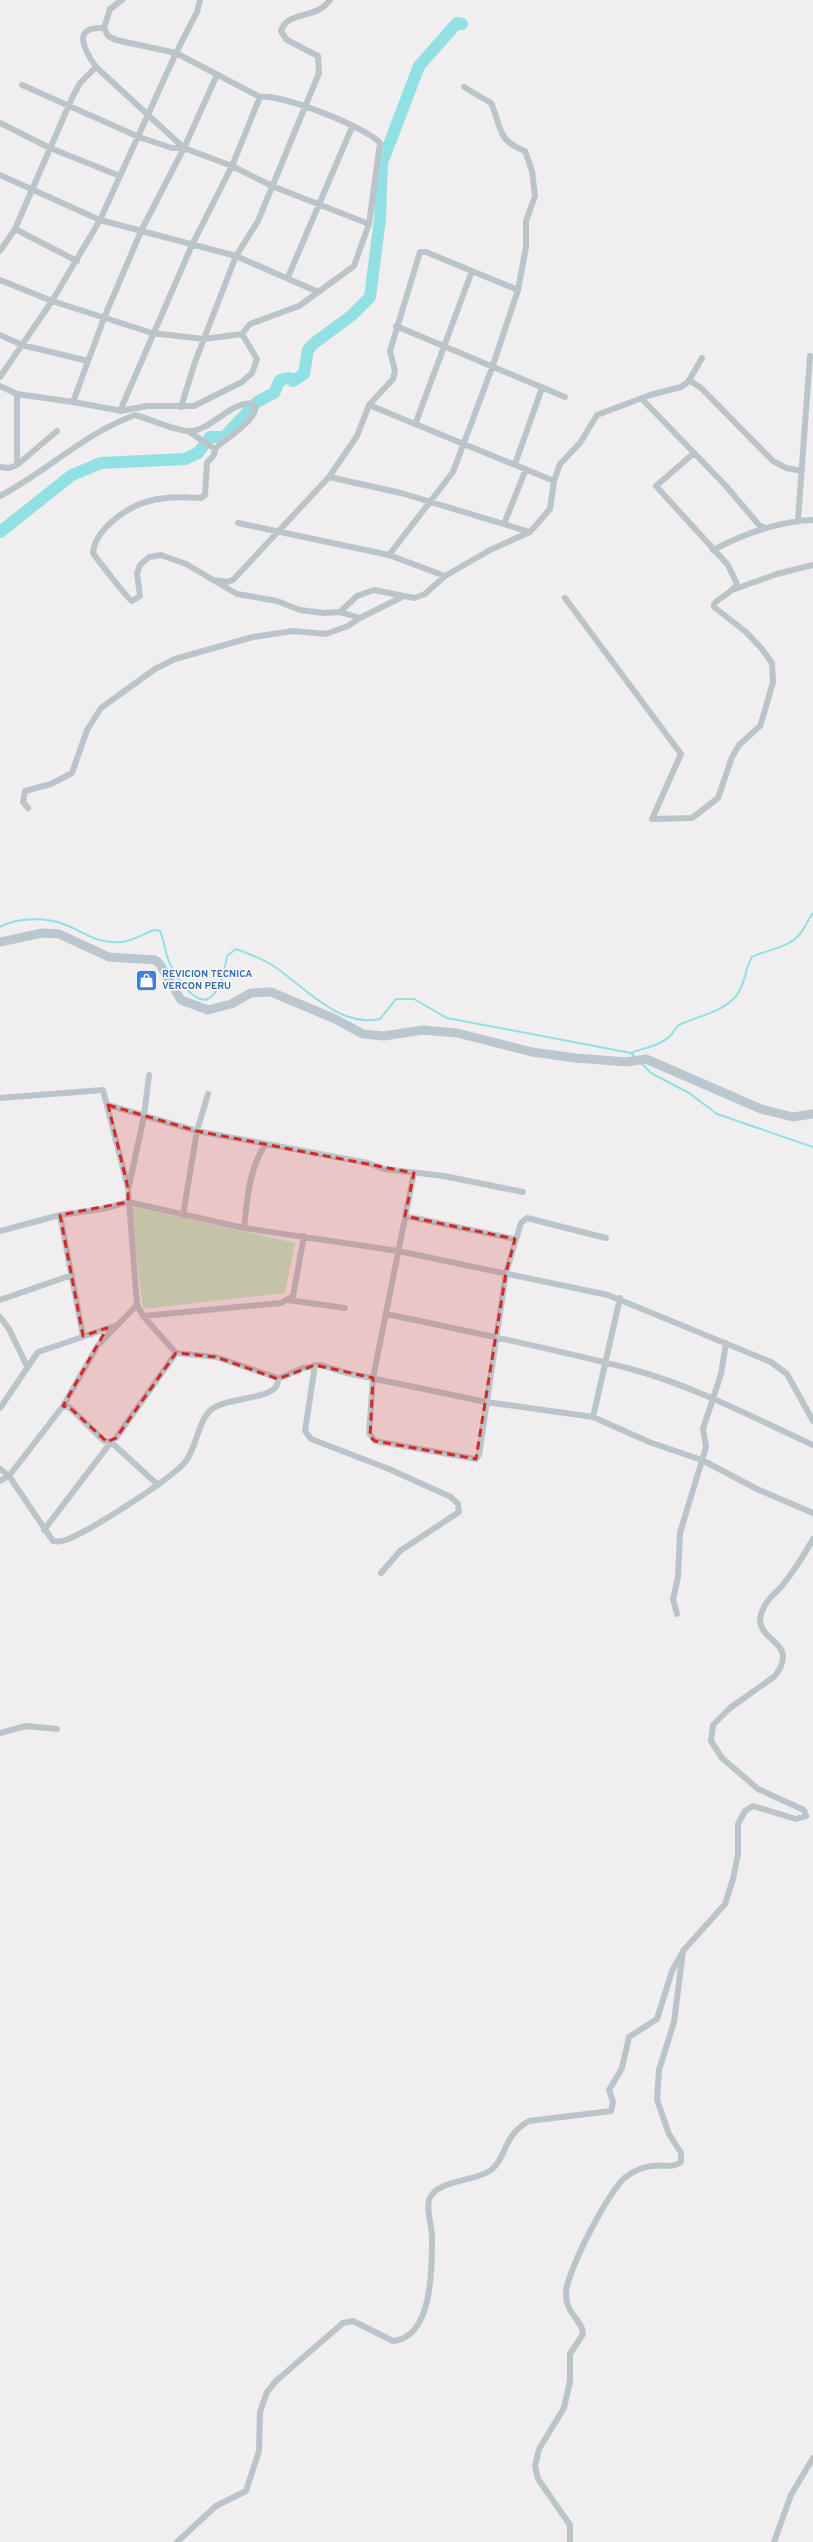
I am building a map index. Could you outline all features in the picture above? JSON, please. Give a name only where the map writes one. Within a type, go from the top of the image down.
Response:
[{"type":"street","points":[[0,280],[52,301],[152,333],[204,339],[242,334],[250,324],[272,314],[294,308],[316,291],[354,266],[369,224],[380,143],[352,127],[306,106],[268,96],[260,97],[176,53],[116,40],[108,36],[104,28],[110,9],[122,0]]},
{"type":"street","points":[[0,377],[52,301],[100,220],[176,53],[197,12],[200,0]]},
{"type":"street","points":[[181,407],[204,339],[236,256],[258,221],[319,73],[318,56],[287,40],[281,31],[285,22],[319,10],[330,0]]},
{"type":"street","points":[[104,28],[90,30],[83,38],[85,51],[96,67],[184,148]]},
{"type":"street","points":[[0,251],[15,229],[80,83],[96,67]]},
{"type":"street","points":[[73,402],[104,318],[142,229],[184,148],[218,75]]},
{"type":"street","points":[[22,85],[139,137],[172,148],[184,148],[232,166],[272,186],[319,202],[369,224]]},
{"type":"street","points":[[389,555],[432,502],[453,472],[466,444],[518,290],[526,247],[526,221],[535,196],[532,171],[525,151],[508,144],[501,134],[491,103],[464,86]]},
{"type":"street","points":[[120,411],[152,333],[192,245],[232,166],[260,97]]},
{"type":"street","points":[[0,123],[50,148],[120,176]]},
{"type":"street","points":[[288,277],[352,127]]},
{"type":"street","points":[[0,175],[32,188],[100,220],[142,229],[192,245],[236,256],[288,277],[316,291]]},
{"type":"street","points":[[15,229],[77,261]]},
{"type":"street","points":[[212,580],[227,582],[233,580],[329,477],[357,436],[369,405],[395,375],[390,351],[396,326],[420,252],[426,252],[518,290]]},
{"type":"street","points":[[416,422],[472,271]]},
{"type":"street","points":[[396,326],[445,345],[492,368],[565,397]]},
{"type":"street","points":[[120,411],[147,406],[194,406],[242,382],[252,373],[257,359],[242,334]]},
{"type":"street","points":[[0,335],[22,345],[88,361]]},
{"type":"street","points":[[798,520],[810,356]]},
{"type":"street","points":[[340,612],[362,593],[381,590],[402,597],[414,598],[425,594],[446,576],[490,550],[530,532],[550,509],[554,481],[560,464],[580,443],[597,415],[642,399],[681,388],[689,380],[702,358]]},
{"type":"street","points":[[689,380],[701,388],[773,461],[802,471]]},
{"type":"street","points":[[0,386],[17,394],[73,402],[135,415],[188,431],[214,449]]},
{"type":"street","points":[[515,464],[542,388]]},
{"type":"street","points":[[17,394],[17,464]]},
{"type":"street","points":[[642,399],[726,486],[759,525],[765,528]]},
{"type":"street","points":[[369,405],[416,422],[554,481]]},
{"type":"street","points":[[188,431],[201,429],[237,408],[254,406],[254,416],[214,449]]},
{"type":"street","points":[[0,496],[88,438],[135,415]]},
{"type":"street","points":[[0,467],[9,468],[17,464],[57,432]]},
{"type":"street","points":[[214,449],[214,455],[206,466],[205,496],[201,498],[154,500],[143,504],[125,513],[103,531],[94,546],[93,553],[116,580],[126,597],[132,601],[140,596],[141,593],[137,573],[140,565],[150,557],[161,555],[174,558],[237,594],[251,598],[277,601],[300,610],[324,613],[340,612],[360,618]]},
{"type":"street","points":[[694,453],[656,486],[713,550],[728,564],[736,579],[735,588]]},
{"type":"street","points":[[504,524],[526,469]]},
{"type":"street","points":[[329,477],[432,502],[530,532]]},
{"type":"street","points":[[713,550],[765,528],[798,520],[813,520]]},
{"type":"street","points":[[238,523],[389,555],[446,576]]},
{"type":"street","points":[[565,598],[680,750],[681,758],[652,819],[685,820],[692,818],[718,798],[732,757],[739,745],[760,726],[773,682],[772,663],[762,649],[746,632],[714,607],[719,599],[735,588],[777,574],[813,565]]},
{"type":"street","points":[[28,808],[23,802],[25,791],[57,782],[72,773],[87,730],[101,708],[155,669],[175,659],[252,637],[293,631],[326,634],[348,626],[360,618],[402,597]]},
{"type":"street","points":[[0,942],[42,933],[59,934],[109,957],[155,960],[159,963],[181,1000],[208,1010],[231,1004],[251,993],[271,992],[334,1019],[363,1034],[384,1036],[423,1030],[457,1033],[532,1052],[576,1058],[633,1062],[642,1058],[660,1064],[692,1080],[761,1109],[793,1117],[813,1114]]},
{"type":"street","points":[[149,1075],[144,1116],[128,1188],[138,1305],[143,1316],[176,1353],[216,1357],[278,1379],[315,1365],[486,1402],[593,1417],[649,1442],[702,1460],[757,1489],[813,1513]]},
{"type":"street","points":[[0,1098],[99,1089],[102,1090],[108,1105],[128,1188]]},
{"type":"street","points":[[183,1214],[197,1131],[208,1094]]},
{"type":"street","points":[[108,1105],[197,1131],[414,1173],[444,1176],[523,1192]]},
{"type":"street","points":[[244,1228],[254,1167],[257,1157],[265,1145]]},
{"type":"street","points":[[414,1173],[373,1378],[369,1433],[375,1441],[476,1459],[479,1455],[495,1337],[506,1273],[521,1223],[527,1218],[606,1238]]},
{"type":"street","points":[[0,1231],[60,1215],[102,1209],[128,1202],[244,1228],[398,1251],[620,1298],[664,1319],[771,1362],[787,1374],[813,1421]]},
{"type":"street","points":[[60,1215],[83,1336]]},
{"type":"street","points":[[405,1216],[516,1239]]},
{"type":"street","points":[[143,1316],[281,1303],[288,1300],[292,1296],[304,1236]]},
{"type":"street","points":[[0,1300],[72,1275]]},
{"type":"street","points":[[593,1417],[620,1298]]},
{"type":"street","points":[[288,1300],[345,1308]]},
{"type":"street","points":[[0,1481],[9,1476],[63,1406],[98,1345],[138,1305]]},
{"type":"street","points":[[386,1314],[495,1337],[632,1369],[713,1399],[813,1444]]},
{"type":"street","points":[[0,1315],[27,1366]]},
{"type":"street","points":[[0,1408],[27,1366],[38,1352],[118,1325]]},
{"type":"street","points":[[677,1614],[673,1599],[678,1577],[680,1533],[706,1447],[703,1429],[713,1399],[726,1343]]},
{"type":"street","points":[[44,1530],[111,1442],[116,1438],[176,1353]]},
{"type":"street","points":[[315,1365],[305,1431],[311,1439],[389,1469],[451,1497],[458,1504],[459,1512],[400,1551],[381,1573]]},
{"type":"street","points":[[0,1469],[9,1476],[40,1519],[44,1530],[52,1541],[61,1541],[89,1528],[158,1485],[179,1469],[187,1459],[208,1412],[218,1404],[261,1395],[274,1390],[277,1387],[278,1379]]},
{"type":"street","points":[[63,1406],[69,1407],[104,1441],[111,1442],[158,1485]]},
{"type":"street","points":[[806,1816],[804,1810],[758,1789],[722,1758],[711,1741],[710,1733],[713,1725],[730,1708],[776,1676],[780,1670],[784,1662],[783,1654],[761,1627],[761,1612],[769,1599],[796,1567],[813,1539]]},
{"type":"street","points":[[0,1733],[26,1726],[57,1729]]},
{"type":"street","points":[[177,2542],[216,2506],[246,2491],[259,2451],[260,2412],[263,2400],[276,2381],[344,2323],[353,2321],[393,2341],[407,2337],[417,2328],[427,2302],[432,2236],[429,2201],[434,2193],[456,2182],[490,2171],[495,2166],[509,2138],[519,2126],[529,2121],[547,2117],[611,2111],[613,2102],[609,2090],[622,2068],[629,2037],[657,2019],[672,1971],[683,1951],[725,1904],[734,1873],[738,1824],[745,1811],[753,1806],[796,1819],[806,1816],[813,1818]]},
{"type":"street","points":[[570,2542],[570,2525],[538,2479],[535,2466],[539,2449],[564,2408],[570,2381],[570,2354],[583,2334],[582,2327],[570,2313],[566,2287],[575,2261],[623,2179],[642,2168],[652,2166],[672,2166],[681,2162],[681,2153],[669,2134],[657,2100],[659,2070],[674,2022],[683,1951]]},
{"type":"street","points":[[774,2542],[790,2494],[813,2458]]},
{"type":"highlighted area","points":[[108,1105],[197,1131],[414,1173],[405,1216],[515,1239],[506,1273],[476,1459],[375,1441],[370,1437],[373,1378],[315,1365],[278,1379],[216,1357],[176,1353],[116,1438],[107,1442],[69,1407],[63,1406],[107,1328],[83,1336],[60,1215],[128,1202],[128,1188]]},
{"type":"green space","points":[[130,1206],[295,1243],[285,1293],[143,1309]]},
{"type":"waterway","points":[[0,532],[72,475],[101,463],[185,459],[198,453],[210,437],[224,437],[257,402],[274,393],[280,380],[289,378],[293,381],[304,374],[308,350],[313,344],[351,316],[370,297],[380,219],[382,163],[419,66],[457,23],[462,24]]},
{"type":"waterway","points":[[631,1053],[661,1042],[671,1035],[679,1025],[717,1010],[731,1001],[742,987],[749,962],[752,957],[783,946],[795,939],[802,932],[813,913]]},
{"type":"waterway","points":[[0,927],[15,921],[42,919],[58,922],[98,940],[113,942],[125,942],[155,930],[160,931],[168,960],[176,975],[185,987],[200,999],[206,1000],[216,992],[225,968],[227,956],[236,949],[270,964],[324,1004],[351,1018],[365,1020],[380,1019],[396,999],[414,999],[447,1018],[631,1053],[636,1058]]},
{"type":"waterway","points":[[640,1062],[651,1073],[689,1093],[717,1114],[813,1147]]},
{"type":"place","name":"REVICION TECNICA VERCON PERU","points":[[147,980]]}]
